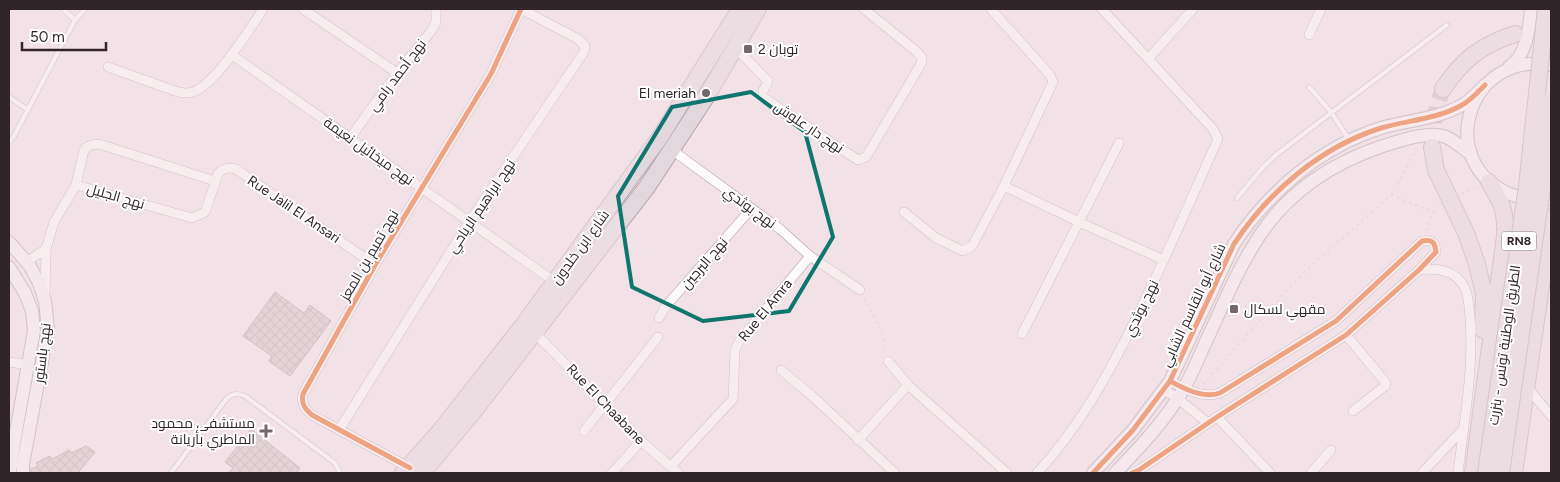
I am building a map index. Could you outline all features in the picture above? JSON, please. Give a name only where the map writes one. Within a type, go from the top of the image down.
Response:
[{"type":"highway","name":"شارع ابن خلدون","points":[[412,471],[555,282],[674,118],[740,9]]},
{"type":"highway","name":"شارع ابن خلدون","points":[[451,438],[647,187],[672,150],[758,9]]},
{"type":"highway","name":"الطريق الوطنية تونس - بنزرت","points":[[1486,473],[1527,186],[1546,9]]},
{"type":"highway","points":[[1443,90],[1454,72],[1475,52],[1495,40],[1515,34]]},
{"type":"highway","name":"الطريق الوطنية تونس - بنزرت","points":[[1501,473],[1542,188],[1551,100]]},
{"type":"highway","name":"RN8","points":[[1425,142],[1466,233],[1484,294],[1483,357],[1487,371]]},
{"type":"highway","name":"RN8","points":[[1473,473],[1505,236],[1506,216],[1488,181]]},
{"type":"highway","points":[[1514,473],[1551,217]]},
{"type":"highway","points":[[1530,362],[1547,286],[1551,276]]},
{"type":"highway","points":[[412,471],[451,438]]},
{"type":"highway","points":[[433,473],[451,438]]},
{"type":"street","points":[[108,67],[178,92],[188,94],[194,92],[207,84],[232,55],[263,9]]},
{"type":"street","points":[[303,9],[397,73]]},
{"type":"street","name":"نهج أحمد رامي","points":[[350,138],[397,73],[435,25],[436,9]]},
{"type":"street","name":"نهج تميم بن المعز","points":[[412,471],[312,415],[307,411],[302,400],[302,394],[375,265],[491,74],[521,9]]},
{"type":"street","name":"نهج ابراهيم الرياحي","points":[[339,430],[469,222],[584,52],[585,46],[578,39],[521,9]]},
{"type":"street","name":"نهج دار علوش","points":[[735,47],[767,80],[763,96],[858,160],[866,157],[921,64],[922,58],[864,9]]},
{"type":"street","points":[[904,212],[936,238],[963,251],[972,246],[1004,186],[1053,82],[1050,75],[991,9]]},
{"type":"street","points":[[1102,9],[1149,58],[1193,9]]},
{"type":"street","points":[[1309,35],[1321,9]]},
{"type":"street","points":[[1531,9],[1522,55],[1515,64],[1498,74],[1485,85],[1474,100],[1468,118],[1467,136],[1471,154],[1477,167],[1488,181],[1501,191],[1520,198],[1540,200],[1551,198]]},
{"type":"street","name":"نهج ميخائيل نعيمة","points":[[232,55],[555,282]]},
{"type":"street","name":"نهج بوثدي","points":[[1037,473],[1049,461],[1080,417],[1129,334],[1218,139],[1213,129],[1149,58]]},
{"type":"street","points":[[1498,74],[1517,65],[1537,63],[1551,65]]},
{"type":"street","name":"شارع أبو القاسم الشابي","points":[[1093,473],[1133,430],[1167,385],[1234,244],[1263,205],[1296,174],[1349,141],[1382,128],[1447,112],[1464,105],[1485,85]]},
{"type":"street","name":"شارع أبو القاسم الشابي","points":[[1115,473],[1186,393],[1251,250],[1260,234],[1281,208],[1320,174],[1362,153],[1425,142],[1439,135],[1446,137],[1471,154]]},
{"type":"street","name":"نهج الجليل","points":[[95,144],[215,181],[205,212],[192,218],[76,185],[84,150],[95,144]]},
{"type":"street","points":[[1022,334],[1118,144]]},
{"type":"street","name":"نهج بوثدي","points":[[672,150],[795,241],[810,256],[860,290]]},
{"type":"street","name":"Rue Jalil El Ansari","points":[[215,181],[221,170],[226,168],[236,169],[375,265]]},
{"type":"street","points":[[45,301],[46,249],[54,222],[76,185]]},
{"type":"street","points":[[1004,186],[1164,260]]},
{"type":"street","name":"نهج البرجين","points":[[659,318],[666,306],[751,209]]},
{"type":"street","points":[[1138,472],[1208,423],[1346,335],[1419,270],[1436,252],[1436,245],[1429,240],[1422,241],[1336,321],[1220,393],[1206,395],[1186,393],[1167,385]]},
{"type":"street","name":"نهج باستور","points":[[9,242],[30,266],[39,283],[45,301],[48,329],[22,473]]},
{"type":"street","points":[[26,262],[46,249]]},
{"type":"street","name":"Rue El Amra","points":[[671,466],[733,399],[735,350],[740,340],[810,256]]},
{"type":"street","name":"نهج باستور","points":[[9,268],[25,293],[32,311],[34,331],[11,442],[10,473]]},
{"type":"street","points":[[1419,270],[1436,268],[1446,271],[1456,277],[1464,287],[1469,300],[1472,347],[1458,473]]},
{"type":"street","name":"Rue El Chaabane","points":[[534,332],[641,441],[678,473]]},
{"type":"street","points":[[1346,335],[1386,383],[1385,386],[1354,411]]},
{"type":"street","points":[[584,431],[658,337]]},
{"type":"street","points":[[888,361],[908,385],[1007,473]]},
{"type":"street","points":[[9,362],[28,366]]},
{"type":"street","points":[[782,370],[895,473]]},
{"type":"street","points":[[858,440],[908,385]]},
{"type":"street","points":[[1527,387],[1551,416]]},
{"type":"street","points":[[1186,393],[1208,423]]},
{"type":"street","points":[[1218,417],[1270,473]]},
{"type":"street","points":[[1422,473],[1464,428]]},
{"type":"street","points":[[612,473],[641,441]]},
{"type":"street","points":[[1312,473],[1331,450]]},
{"type":"lane","points":[[63,9],[75,20]]},
{"type":"lane","points":[[9,143],[82,10]]},
{"type":"lane","points":[[1237,198],[1265,164],[1446,25]]},
{"type":"lane","points":[[1309,88],[1331,112],[1349,141]]},
{"type":"lane","points":[[9,97],[28,110]]},
{"type":"lane","points":[[171,473],[227,398],[234,394],[245,396],[335,464],[340,473]]},
{"type":"path","points":[[1186,393],[1302,274],[1391,195],[1419,146],[1425,142]]},
{"type":"path","points":[[1422,241],[1433,212],[1440,205],[1488,181]]},
{"type":"path","points":[[1391,195],[1433,212]]},
{"type":"path","points":[[860,290],[881,330],[888,361]]},
{"type":"highlighted area","points":[[751,92],[805,132],[833,237],[789,311],[703,321],[632,287],[618,196],[672,107]]},
{"type":"building","points":[[275,292],[304,313],[310,305],[331,321],[290,376],[269,361],[272,356],[243,336]]},
{"type":"building","points":[[251,429],[300,468],[296,473],[228,473],[233,468],[225,462]]},
{"type":"building","points":[[86,446],[95,452],[78,473],[31,473],[31,469],[38,466],[36,463],[50,456],[52,459],[69,450],[71,453]]},
{"type":"tunnel","points":[[1432,147],[1435,118],[1443,89]]},
{"type":"cycle path","points":[[410,468],[312,415],[304,406],[303,394],[375,265],[491,74],[521,9]]},
{"type":"cycle path","points":[[1093,473],[1133,430],[1170,381],[1234,244],[1263,206],[1280,189],[1317,159],[1359,136],[1391,125],[1453,110],[1468,101],[1485,85]]},
{"type":"cycle path","points":[[1132,473],[1346,335],[1419,270],[1436,252],[1434,244],[1428,240],[1422,241],[1336,321],[1220,393],[1214,395],[1201,394],[1170,381]]},
{"type":"place","name":"توبان 2","points":[[748,49]]},
{"type":"place","name":"El meriah","points":[[706,93]]},
{"type":"place","name":"مقهي لسكال","points":[[1234,309]]},
{"type":"place","name":"مستشفى محمود الماطري بأريانة","points":[[266,431]]}]
